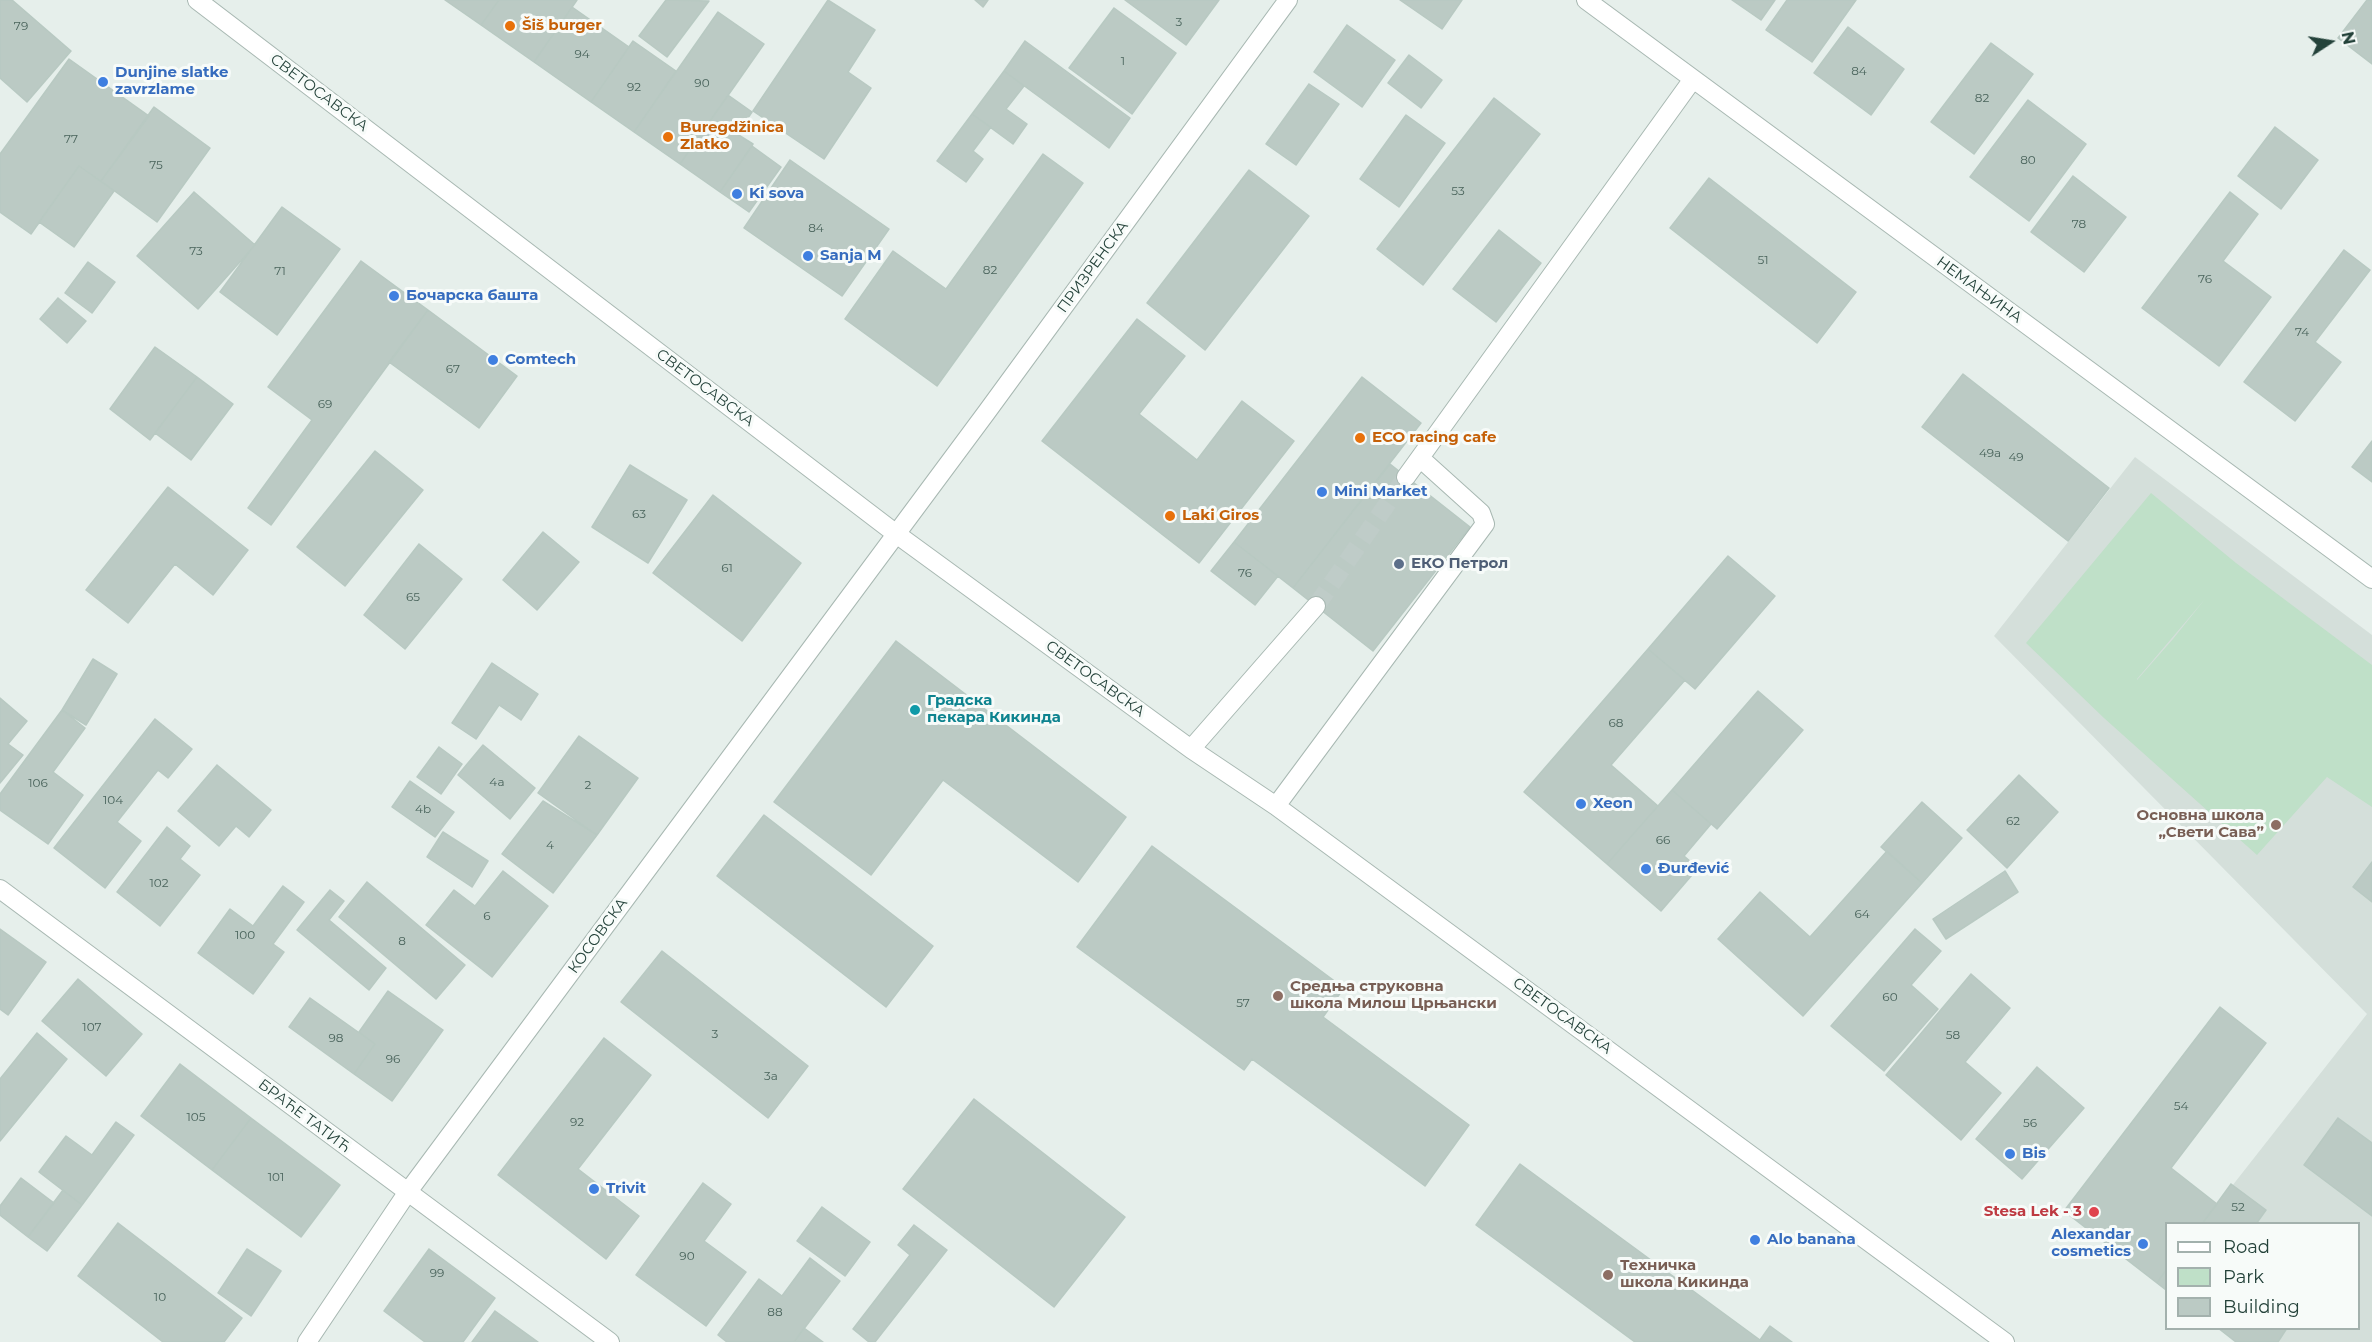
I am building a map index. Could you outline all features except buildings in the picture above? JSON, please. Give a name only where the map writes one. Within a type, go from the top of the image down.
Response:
[{"type":"street","name":"СВЕТОСАВСКА","points":[[197,0],[896,533],[1191,749],[1276,806],[2005,1342]]},
{"type":"street","name":"ПРИЗРЕНСКА","points":[[896,533],[1288,0]]},
{"type":"street","name":"НЕМАЊИНА","points":[[1586,0],[2372,579]]},
{"type":"street","points":[[1406,477],[1693,79]]},
{"type":"street","points":[[1276,806],[1485,524],[1481,513],[1420,458]]},
{"type":"street","name":"КОСОВСКА","points":[[307,1342],[407,1193],[896,533]]},
{"type":"street","points":[[1191,749],[1316,606]]},
{"type":"street","name":"БРАЋЕ ТАТИЋ","points":[[0,889],[610,1342]]},
{"type":"shaded area","name":"Основна школа „Свети Сава”","points":[[2135,457],[2372,635],[2372,1342],[2237,1342],[2220,1330],[2360,1330],[2360,1222],[2204,1222],[2367,1014],[1994,636]]},
{"type":"green space","points":[[2151,493],[2236,563],[2372,665],[2372,807],[2327,777],[2257,855],[2104,718],[2026,643]],"holes":[[[2205,599],[2173,639],[2137,680]]]},
{"type":"tunnel","points":[[1316,606],[1406,477]]},
{"type":"place","name":"Šiš burger","points":[[510,26]]},
{"type":"place","name":"Dunjine slatke zavrzlame","points":[[103,82]]},
{"type":"place","name":"Buregdžinica Zlatko","points":[[668,137]]},
{"type":"place","name":"Ki sova","points":[[737,194]]},
{"type":"place","name":"Sanja M","points":[[808,256]]},
{"type":"place","name":"Бочарска башта","points":[[394,296]]},
{"type":"place","name":"Comtech","points":[[493,360]]},
{"type":"place","name":"ECO racing cafe","points":[[1360,438]]},
{"type":"place","name":"Mini Market","points":[[1322,492]]},
{"type":"place","name":"Laki Giros","points":[[1170,516]]},
{"type":"place","name":"ЕКО Петрол","points":[[1399,564]]},
{"type":"place","name":"Градска пекара Кикинда","points":[[915,710]]},
{"type":"place","name":"Xeon","points":[[1581,804]]},
{"type":"place","name":"Основна школа „Свети Сава”","points":[[2276,825]]},
{"type":"place","name":"Đurđević","points":[[1646,869]]},
{"type":"place","name":"Средња струковна школа Милош Црњански","points":[[1278,996]]},
{"type":"place","name":"Bis","points":[[2010,1154]]},
{"type":"place","name":"Trivit","points":[[594,1189]]},
{"type":"place","name":"Stesa Lek - 3","points":[[2094,1212]]},
{"type":"place","name":"Alo banana","points":[[1755,1240]]},
{"type":"place","name":"Alexandar cosmetics","points":[[2143,1244]]},
{"type":"place","name":"Техничка школа Кикинда","points":[[1608,1275]]}]
